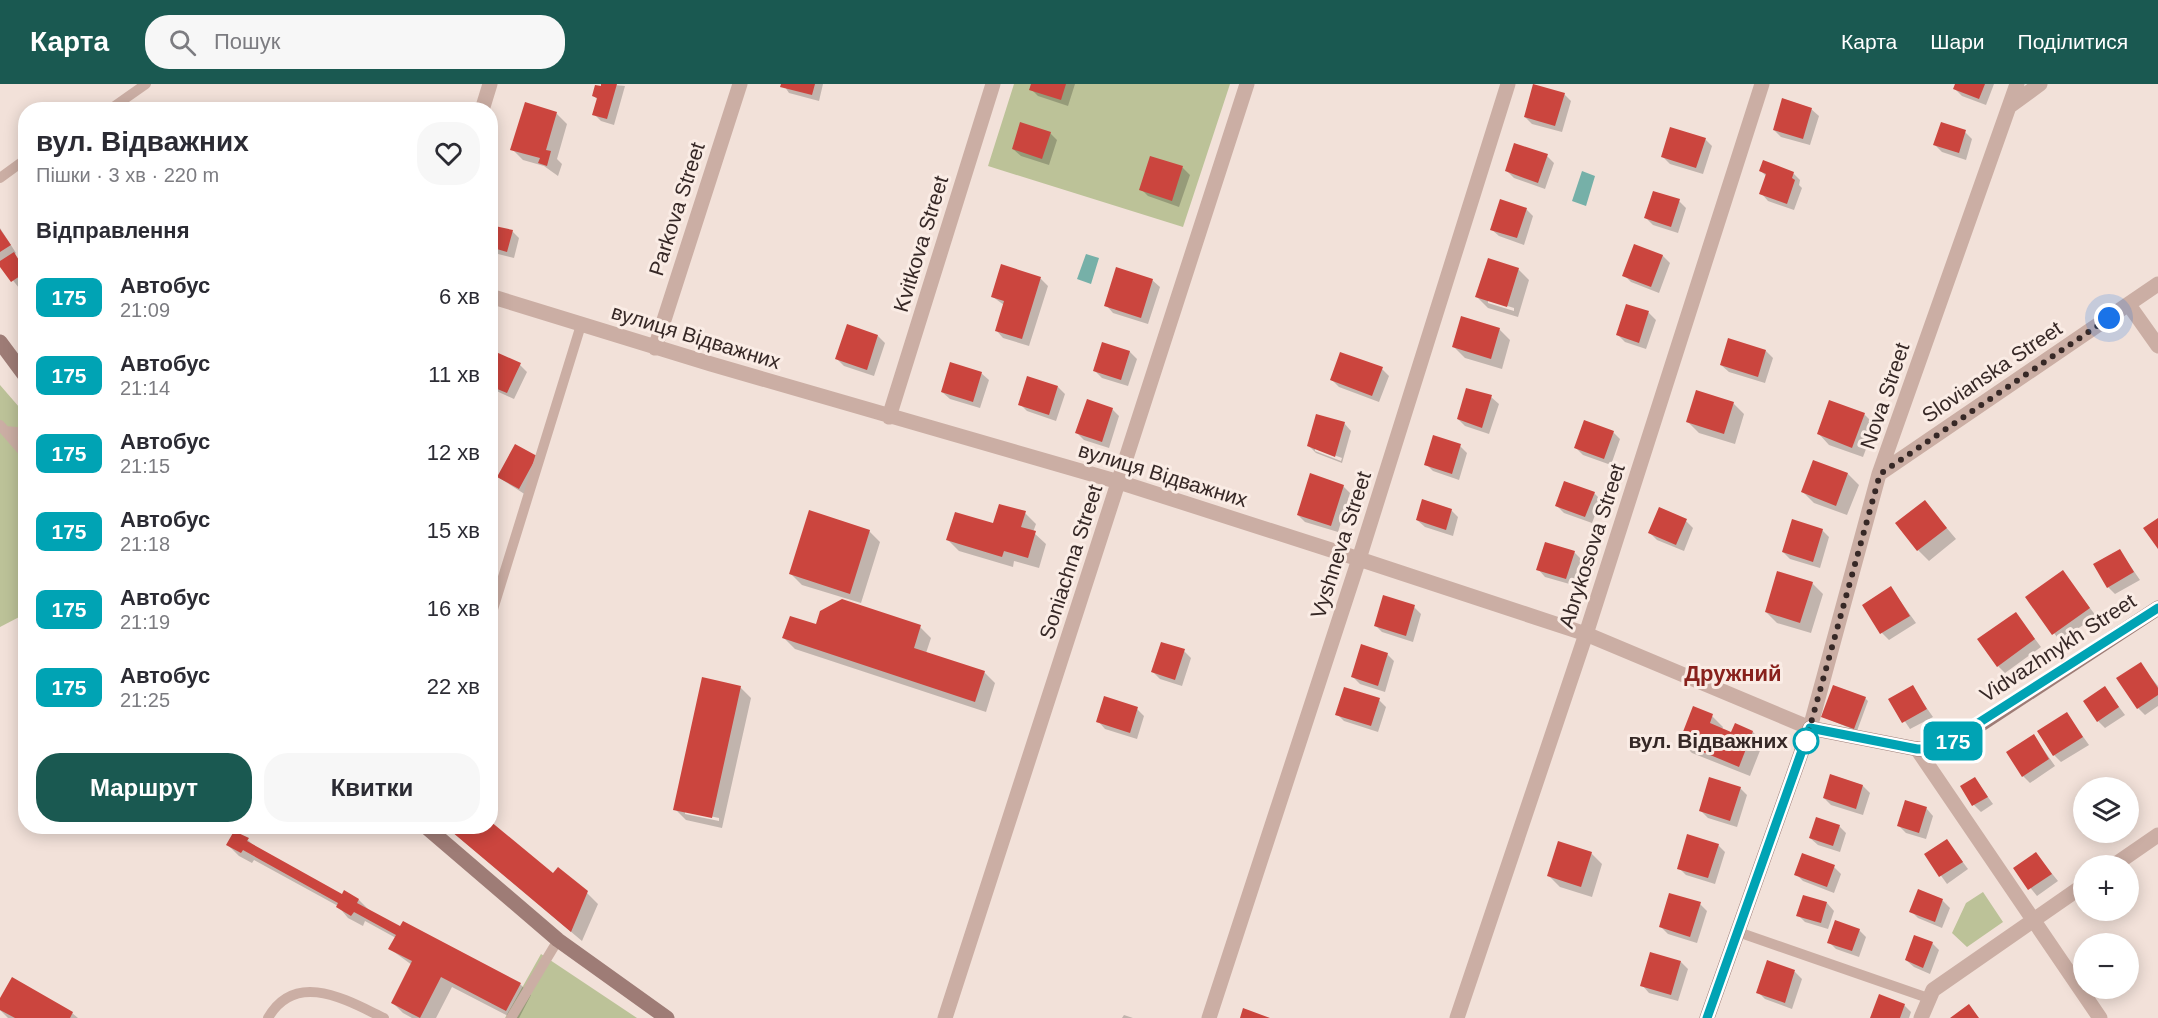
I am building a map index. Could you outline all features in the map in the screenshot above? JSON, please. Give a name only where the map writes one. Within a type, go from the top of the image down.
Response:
[{"type":"street","points":[[484,102],[490,84]]},
{"type":"street","name":"Parkova Street","points":[[655,348],[740,84]]},
{"type":"street","name":"Kvitkova Street","points":[[890,417],[993,84]]},
{"type":"street","name":"Soniachna Street","points":[[945,1018],[1247,84]]},
{"type":"street","name":"Vyshneva Street","points":[[1209,1018],[1359,558],[1508,84]]},
{"type":"street","name":"Abrykosova Street","points":[[1457,1018],[1586,634],[1762,84]]},
{"type":"street","name":"Nova Street","points":[[1810,728],[1880,474],[2017,84]]},
{"type":"street","points":[[2010,106],[2040,84]]},
{"type":"street","name":"Slovianska Street","points":[[1880,474],[2158,285]]},
{"type":"street","name":"вулиця Відважних","points":[[498,299],[655,348],[1119,482],[1359,558],[1586,634],[1810,728]]},
{"type":"street","points":[[2128,305],[2158,346]]},
{"type":"street","points":[[0,342],[18,366]]},
{"type":"street","name":"Vidvazhnykh Street","points":[[1810,728],[1917,749],[1944,745],[1966,734],[2158,608]]},
{"type":"street","points":[[1707,1018],[1810,728]]},
{"type":"street","points":[[1917,749],[2031,920],[2100,1018]]},
{"type":"street","points":[[434,834],[558,940],[668,1018]]},
{"type":"street","points":[[2130,855],[2158,836]]},
{"type":"street","points":[[1921,1018],[1933,990],[2073,892]]},
{"type":"lane","points":[[120,102],[146,84]]},
{"type":"lane","points":[[0,178],[18,165]]},
{"type":"lane","points":[[498,593],[582,325]]},
{"type":"lane","points":[[2,428],[18,431]]},
{"type":"lane","points":[[2,428],[18,445]]},
{"type":"lane","points":[[1738,932],[1928,998]]},
{"type":"lane","points":[[511,1018],[558,940]]},
{"type":"lane","points":[[268,1018],[282,1003],[296,994],[315,990],[333,994],[384,1018]]},
{"type":"green space","points":[[1014,84],[1230,84],[1183,227],[988,166]]},
{"type":"green space","points":[[0,385],[18,406],[18,618],[0,627]]},
{"type":"green space","points":[[1983,892],[2003,922],[1967,947],[1952,933],[1966,903]]},
{"type":"green space","points":[[541,954],[637,1018],[505,1018]]},
{"type":"water","points":[[1582,171],[1595,176],[1586,206],[1572,201]]},
{"type":"water","points":[[1086,254],[1099,258],[1091,284],[1077,279]]},
{"type":"building","points":[[601,84],[617,84],[607,119],[592,115],[597,98],[592,96],[595,85],[601,86]]},
{"type":"building","points":[[781,84],[815,84],[812,95],[780,87]]},
{"type":"building","points":[[1031,84],[1066,84],[1061,100],[1029,90]]},
{"type":"building","points":[[1533,84],[1565,93],[1555,126],[1524,117]]},
{"type":"building","points":[[1955,84],[1985,84],[1979,99],[1953,89]]},
{"type":"building","points":[[1782,98],[1812,108],[1803,139],[1773,130]]},
{"type":"building","points":[[525,102],[557,112],[546,150],[551,151],[547,166],[538,163],[540,158],[510,150]]},
{"type":"building","points":[[1020,122],[1051,132],[1042,159],[1012,149]]},
{"type":"building","points":[[1941,122],[1966,130],[1959,153],[1933,145]]},
{"type":"building","points":[[1670,127],[1706,138],[1696,168],[1661,157]]},
{"type":"building","points":[[1514,143],[1548,154],[1538,183],[1505,171]]},
{"type":"building","points":[[1150,156],[1183,166],[1172,201],[1139,190]]},
{"type":"building","points":[[1763,160],[1794,172],[1792,178],[1795,180],[1787,204],[1759,194],[1766,174],[1759,171]]},
{"type":"building","points":[[1653,191],[1680,199],[1671,227],[1644,218]]},
{"type":"building","points":[[1500,199],[1527,208],[1517,238],[1490,230]]},
{"type":"building","points":[[498,227],[513,230],[507,252],[498,249]]},
{"type":"building","points":[[0,229],[11,245],[0,252]]},
{"type":"building","points":[[1634,244],[1663,255],[1651,287],[1622,276]]},
{"type":"building","points":[[14,252],[18,259],[18,277],[11,282],[0,267],[0,261]]},
{"type":"building","points":[[1488,258],[1519,268],[1507,307],[1475,297]]},
{"type":"building","points":[[1001,264],[1041,277],[1022,339],[995,331],[1004,301],[991,297]]},
{"type":"building","points":[[1116,267],[1153,279],[1141,318],[1104,306]]},
{"type":"building","points":[[1626,304],[1649,311],[1639,343],[1616,335]]},
{"type":"building","points":[[1461,316],[1500,328],[1491,359],[1452,347]]},
{"type":"building","points":[[847,324],[878,335],[867,370],[835,359]]},
{"type":"building","points":[[1728,338],[1766,350],[1758,377],[1720,365]]},
{"type":"building","points":[[1102,342],[1130,351],[1121,380],[1093,371]]},
{"type":"building","points":[[1340,352],[1383,367],[1372,396],[1330,380]]},
{"type":"building","points":[[498,353],[521,363],[507,393],[498,389]]},
{"type":"building","points":[[950,362],[982,372],[973,402],[941,392]]},
{"type":"building","points":[[1027,376],[1058,386],[1049,415],[1018,405]]},
{"type":"building","points":[[1466,388],[1492,395],[1482,428],[1457,419]]},
{"type":"building","points":[[1696,390],[1734,402],[1724,434],[1686,422]]},
{"type":"building","points":[[1087,399],[1113,408],[1102,442],[1075,433]]},
{"type":"building","points":[[1829,400],[1865,413],[1852,448],[1817,434]]},
{"type":"building","points":[[1316,414],[1345,422],[1335,457],[1307,446]]},
{"type":"building","points":[[1584,420],[1614,431],[1604,459],[1574,448]]},
{"type":"building","points":[[1433,435],[1461,444],[1452,474],[1424,465]]},
{"type":"building","points":[[515,444],[537,456],[519,489],[498,478]]},
{"type":"building","points":[[1813,460],[1848,473],[1836,506],[1801,492]]},
{"type":"building","points":[[1310,473],[1344,485],[1331,526],[1297,515]]},
{"type":"building","points":[[1564,481],[1595,492],[1585,517],[1555,506]]},
{"type":"building","points":[[1422,499],[1452,509],[1446,530],[1416,520]]},
{"type":"building","points":[[1925,500],[1947,528],[1917,551],[1895,523]]},
{"type":"building","points":[[999,504],[1026,511],[1021,527],[1036,531],[1028,558],[1004,551],[1002,557],[946,540],[955,512],[993,523]]},
{"type":"building","points":[[1659,507],[1687,519],[1676,545],[1648,533]]},
{"type":"building","points":[[809,510],[870,530],[850,594],[789,574]]},
{"type":"building","points":[[2158,518],[2158,549],[2143,528]]},
{"type":"building","points":[[1792,519],[1823,529],[1813,562],[1782,552]]},
{"type":"building","points":[[1545,542],[1575,551],[1566,579],[1536,570]]},
{"type":"building","points":[[2120,549],[2134,572],[2107,588],[2093,564]]},
{"type":"building","points":[[2063,570],[2090,608],[2052,635],[2025,597]]},
{"type":"building","points":[[1777,571],[1813,582],[1800,623],[1765,612]]},
{"type":"building","points":[[1891,586],[1910,616],[1880,634],[1862,605]]},
{"type":"building","points":[[1383,595],[1415,605],[1406,636],[1374,626]]},
{"type":"building","points":[[842,599],[921,625],[914,648],[985,671],[975,702],[782,638],[790,616],[816,624],[820,611]]},
{"type":"building","points":[[2016,612],[2035,639],[1997,667],[1977,639]]},
{"type":"building","points":[[1161,642],[1185,649],[1175,680],[1151,672]]},
{"type":"building","points":[[1361,644],[1388,653],[1378,686],[1351,677]]},
{"type":"building","points":[[2141,662],[2158,688],[2158,695],[2137,709],[2116,678]]},
{"type":"building","points":[[702,677],[741,686],[712,818],[673,810]]},
{"type":"building","points":[[1833,685],[1866,697],[1854,729],[1821,717]]},
{"type":"building","points":[[1913,685],[1927,709],[1902,723],[1888,699]]},
{"type":"building","points":[[2105,686],[2119,707],[2097,722],[2083,701]]},
{"type":"building","points":[[1344,687],[1380,698],[1371,726],[1335,715]]},
{"type":"building","points":[[1104,696],[1138,707],[1130,733],[1096,722]]},
{"type":"building","points":[[1693,706],[1713,714],[1710,723],[1731,732],[1735,723],[1753,731],[1739,767],[1679,742]]},
{"type":"building","points":[[2067,712],[2083,737],[2053,756],[2037,731]]},
{"type":"building","points":[[2034,734],[2049,759],[2022,777],[2006,752]]},
{"type":"building","points":[[1830,774],[1863,785],[1856,809],[1823,798]]},
{"type":"building","points":[[1709,777],[1741,787],[1730,821],[1699,811]]},
{"type":"building","points":[[1975,777],[1988,797],[1972,806],[1960,786]]},
{"type":"building","points":[[1905,800],[1927,807],[1919,833],[1897,826]]},
{"type":"building","points":[[1816,817],[1840,825],[1833,846],[1809,838]]},
{"type":"building","points":[[498,828],[553,873],[558,867],[588,891],[571,932],[455,834],[498,834]]},
{"type":"building","points":[[232,834],[240,834],[249,838],[247,841],[342,894],[344,890],[359,899],[357,903],[400,926],[403,921],[521,983],[506,1011],[441,977],[420,1018],[391,1003],[412,961],[388,949],[396,935],[354,912],[351,916],[336,907],[338,903],[243,850],[241,853],[226,845]]},
{"type":"building","points":[[1687,834],[1719,844],[1708,878],[1677,869]]},
{"type":"building","points":[[1947,839],[1963,862],[1939,877],[1924,854]]},
{"type":"building","points":[[1558,841],[1592,852],[1581,887],[1547,876]]},
{"type":"building","points":[[2036,852],[2052,874],[2028,890],[2013,868]]},
{"type":"building","points":[[1802,853],[1835,865],[1827,887],[1794,875]]},
{"type":"building","points":[[1918,889],[1943,899],[1935,922],[1909,912]]},
{"type":"building","points":[[1669,893],[1701,902],[1690,937],[1659,927]]},
{"type":"building","points":[[1803,895],[1827,902],[1821,923],[1796,916]]},
{"type":"building","points":[[1835,920],[1860,929],[1852,951],[1827,943]]},
{"type":"building","points":[[1914,935],[1933,942],[1923,968],[1905,960]]},
{"type":"building","points":[[1650,952],[1681,961],[1671,995],[1640,986]]},
{"type":"building","points":[[1767,960],[1795,970],[1785,1003],[1756,993]]},
{"type":"building","points":[[12,977],[73,1012],[70,1018],[15,1018],[0,1010],[0,998]]},
{"type":"building","points":[[1879,994],[1905,1004],[1900,1018],[1870,1018]]},
{"type":"building","points":[[1969,1004],[1979,1018],[1950,1018]]},
{"type":"building","points":[[1243,1008],[1270,1018],[1240,1018]]},
{"type":"bus line","name":"175","points":[[1707,1018],[1810,728],[1917,749],[1944,745],[1966,734],[2158,608]]},
{"type":"place","name":"вул. Відважних","points":[[1806,741]]},
{"type":"district","name":"Дружний","points":[[1733,673]]},
{"type":"route","points":[[1806,741],[1880,474],[2109,318]]}]
